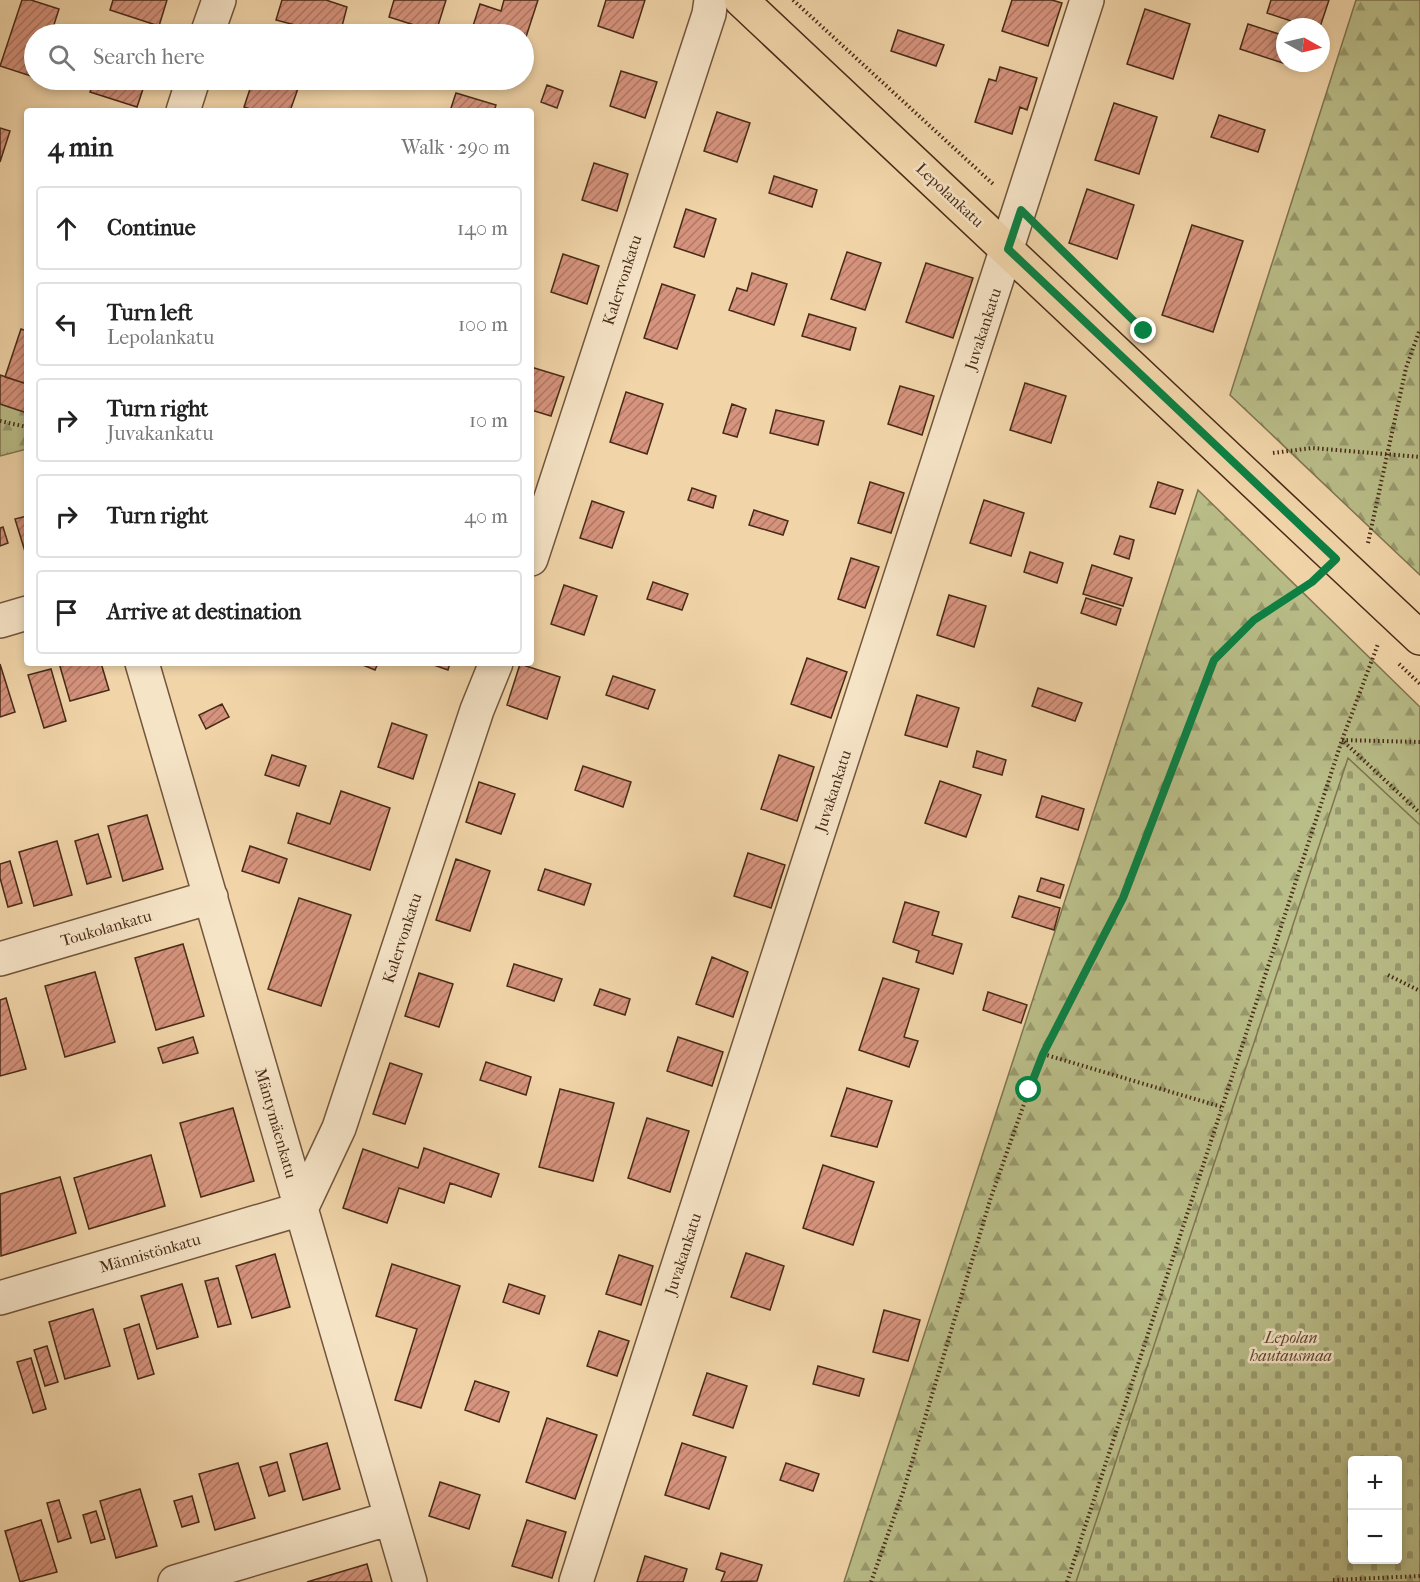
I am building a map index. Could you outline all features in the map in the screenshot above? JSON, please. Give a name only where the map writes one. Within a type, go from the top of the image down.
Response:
[{"type":"main road","name":"Lepolankatu","points":[[741,0],[1420,638]]},
{"type":"street","points":[[211,24],[219,0]]},
{"type":"street","name":"Kalervonkatu","points":[[534,550],[709,14],[711,0]]},
{"type":"street","name":"Juvakankatu","points":[[576,1582],[1087,0]]},
{"type":"street","points":[[184,108],[190,90]]},
{"type":"street","points":[[0,621],[24,615]]},
{"type":"street","name":"Mäntymäenkatu","points":[[143,666],[410,1582]]},
{"type":"street","name":"Kalervonkatu","points":[[301,1209],[339,1128],[477,710],[495,666]]},
{"type":"street","name":"Toukolankatu","points":[[0,959],[211,897]]},
{"type":"street","name":"Männistönkatu","points":[[0,1298],[301,1209]]},
{"type":"street","points":[[175,1582],[391,1518]]},
{"type":"path","points":[[793,0],[1021,210],[1135,323]]},
{"type":"path","points":[[1368,543],[1406,368],[1420,329]]},
{"type":"path","points":[[0,421],[24,426]]},
{"type":"path","points":[[1264,445],[1282,462]]},
{"type":"path","points":[[1273,453],[1312,448],[1420,457]]},
{"type":"path","points":[[1359,535],[1376,551]]},
{"type":"path","points":[[871,1582],[903,1492],[991,1197],[1043,1054],[1123,898],[1214,660],[1254,620],[1312,582],[1336,559]]},
{"type":"path","points":[[1067,1582],[1342,740],[1378,644]]},
{"type":"path","points":[[1342,740],[1420,742]]},
{"type":"path","points":[[1342,740],[1420,813]]},
{"type":"path","points":[[1389,975],[1420,991]]},
{"type":"path","points":[[1043,1054],[1222,1107]]},
{"type":"path","points":[[1333,1580],[1420,1576]]},
{"type":"green space","points":[[1356,0],[1420,0],[1420,575],[1230,395]]},
{"type":"green space","points":[[0,404],[24,412],[24,450],[0,456]]},
{"type":"green space","points":[[1198,490],[1420,707],[1420,1028],[1328,1582],[844,1582]]},
{"type":"green space","name":"Lepolan hautausmaa","points":[[1348,758],[1420,825],[1420,1582],[1076,1582]]},
{"type":"building","points":[[22,0],[31,0],[59,9],[54,24],[24,24],[24,74],[0,66]]},
{"type":"building","points":[[113,0],[167,0],[160,24],[153,24],[110,10]]},
{"type":"building","points":[[282,0],[326,0],[347,7],[343,24],[291,24],[276,20]]},
{"type":"building","points":[[394,0],[446,0],[438,24],[411,24],[389,17]]},
{"type":"building","points":[[504,0],[538,0],[530,24],[474,24],[480,4],[501,11]]},
{"type":"building","points":[[606,0],[645,0],[633,38],[598,26]]},
{"type":"building","points":[[1012,0],[1052,0],[1062,3],[1048,46],[1002,31]]},
{"type":"building","points":[[1271,0],[1329,0],[1323,18],[1282,18],[1267,13]]},
{"type":"building","points":[[1145,9],[1190,24],[1173,79],[1127,64]]},
{"type":"building","points":[[1248,24],[1276,33],[1276,61],[1240,49]]},
{"type":"building","points":[[898,30],[944,45],[936,66],[891,51]]},
{"type":"building","points":[[1000,67],[1037,78],[1027,110],[1020,107],[1012,134],[975,122],[989,79],[996,81]]},
{"type":"building","points":[[621,71],[657,82],[645,118],[610,106]]},
{"type":"building","points":[[547,85],[563,91],[557,108],[541,102]]},
{"type":"building","points":[[91,90],[143,90],[137,107],[90,92]]},
{"type":"building","points":[[250,90],[297,90],[291,108],[244,107]]},
{"type":"building","points":[[456,93],[496,105],[495,108],[451,108]]},
{"type":"building","points":[[1114,103],[1157,117],[1139,174],[1095,160]]},
{"type":"building","points":[[717,112],[750,123],[737,162],[704,151]]},
{"type":"building","points":[[1219,115],[1265,130],[1258,152],[1211,137]]},
{"type":"building","points":[[0,128],[10,131],[0,162]]},
{"type":"building","points":[[594,163],[628,174],[617,211],[582,200]]},
{"type":"building","points":[[774,176],[817,190],[812,207],[769,193]]},
{"type":"building","points":[[1087,189],[1134,205],[1117,259],[1069,243]]},
{"type":"building","points":[[686,209],[716,219],[704,257],[674,247]]},
{"type":"building","points":[[1192,225],[1243,241],[1213,332],[1162,315]]},
{"type":"building","points":[[847,252],[881,263],[865,310],[831,299]]},
{"type":"building","points":[[563,254],[599,266],[587,304],[551,292]]},
{"type":"building","points":[[926,263],[973,278],[953,338],[906,322]]},
{"type":"building","points":[[752,273],[787,284],[774,325],[729,310],[737,288],[747,291]]},
{"type":"building","points":[[662,284],[695,295],[677,349],[644,338]]},
{"type":"building","points":[[809,314],[856,328],[850,350],[802,336]]},
{"type":"building","points":[[21,329],[24,330],[24,383],[5,377]]},
{"type":"building","points":[[534,368],[564,377],[551,416],[534,411]]},
{"type":"building","points":[[0,375],[24,383],[24,412],[0,404]]},
{"type":"building","points":[[1025,383],[1066,396],[1051,443],[1010,430]]},
{"type":"building","points":[[900,386],[934,396],[922,435],[888,424]]},
{"type":"building","points":[[626,392],[663,404],[647,454],[610,442]]},
{"type":"building","points":[[732,404],[746,409],[737,437],[723,433]]},
{"type":"building","points":[[776,410],[824,421],[818,445],[770,433]]},
{"type":"building","points":[[870,482],[904,493],[891,533],[858,523]]},
{"type":"building","points":[[1158,482],[1183,490],[1175,514],[1150,507]]},
{"type":"building","points":[[692,488],[716,496],[713,508],[688,500]]},
{"type":"building","points":[[984,500],[1024,513],[1011,556],[970,543]]},
{"type":"building","points":[[592,501],[624,512],[612,548],[580,538]]},
{"type":"building","points":[[754,510],[788,521],[783,535],[749,525]]},
{"type":"building","points":[[24,517],[24,548],[15,519]]},
{"type":"building","points":[[3,527],[8,543],[0,546],[0,528]]},
{"type":"building","points":[[1120,536],[1134,540],[1129,559],[1114,554]]},
{"type":"building","points":[[1030,552],[1063,563],[1057,583],[1024,572]]},
{"type":"building","points":[[851,558],[879,567],[865,608],[838,599]]},
{"type":"building","points":[[1092,565],[1132,578],[1123,606],[1083,594]]},
{"type":"building","points":[[653,582],[688,594],[682,610],[647,599]]},
{"type":"building","points":[[564,585],[597,596],[584,635],[551,624]]},
{"type":"building","points":[[949,595],[986,606],[974,647],[937,635]]},
{"type":"building","points":[[1086,598],[1121,609],[1116,625],[1081,613]]},
{"type":"building","points":[[807,658],[847,672],[831,718],[791,704]]},
{"type":"building","points":[[0,664],[15,712],[0,717]]},
{"type":"building","points":[[60,666],[102,666],[109,690],[70,701]]},
{"type":"building","points":[[365,666],[377,666],[375,670]]},
{"type":"building","points":[[437,666],[449,666],[448,670]]},
{"type":"building","points":[[519,666],[560,677],[547,719],[507,705]]},
{"type":"building","points":[[51,669],[66,721],[44,728],[28,675]]},
{"type":"building","points":[[613,676],[655,690],[648,709],[606,695]]},
{"type":"building","points":[[1038,688],[1082,703],[1075,721],[1032,706]]},
{"type":"building","points":[[917,695],[959,708],[947,747],[905,735]]},
{"type":"building","points":[[222,704],[229,717],[206,729],[199,715]]},
{"type":"building","points":[[392,723],[427,735],[413,779],[378,767]]},
{"type":"building","points":[[977,751],[1006,760],[1002,775],[973,767]]},
{"type":"building","points":[[272,755],[306,766],[299,786],[265,775]]},
{"type":"building","points":[[779,755],[814,767],[797,821],[761,809]]},
{"type":"building","points":[[583,766],[631,782],[623,807],[575,790]]},
{"type":"building","points":[[940,781],[981,795],[966,837],[925,823]]},
{"type":"building","points":[[479,782],[515,794],[501,834],[466,822]]},
{"type":"building","points":[[341,791],[390,808],[370,870],[288,843],[297,813],[330,824]]},
{"type":"building","points":[[1042,796],[1084,809],[1078,830],[1036,817]]},
{"type":"building","points":[[147,815],[163,869],[123,881],[108,826]]},
{"type":"building","points":[[98,834],[111,877],[87,884],[75,841]]},
{"type":"building","points":[[57,841],[72,895],[34,906],[19,852]]},
{"type":"building","points":[[250,846],[287,859],[279,883],[242,871]]},
{"type":"building","points":[[748,853],[785,865],[771,908],[734,896]]},
{"type":"building","points":[[456,859],[490,871],[470,931],[436,920]]},
{"type":"building","points":[[10,861],[22,903],[8,907],[0,878],[0,864]]},
{"type":"building","points":[[545,869],[591,884],[584,905],[538,890]]},
{"type":"building","points":[[1041,878],[1064,885],[1060,898],[1037,891]]},
{"type":"building","points":[[1019,896],[1060,908],[1054,930],[1012,917]]},
{"type":"building","points":[[299,898],[351,915],[321,1006],[268,989]]},
{"type":"building","points":[[905,902],[939,912],[932,935],[962,944],[953,974],[916,962],[919,951],[893,942]]},
{"type":"building","points":[[183,944],[204,1016],[156,1030],[135,958]]},
{"type":"building","points":[[712,957],[748,972],[733,1017],[696,1004]]},
{"type":"building","points":[[514,964],[562,979],[554,1001],[507,986]]},
{"type":"building","points":[[95,972],[115,1042],[65,1057],[45,986]]},
{"type":"building","points":[[419,973],[453,984],[439,1027],[405,1016]]},
{"type":"building","points":[[883,978],[919,989],[904,1037],[918,1041],[909,1067],[859,1050]]},
{"type":"building","points":[[600,989],[630,999],[625,1015],[594,1005]]},
{"type":"building","points":[[988,992],[1027,1005],[1021,1023],[983,1010]]},
{"type":"building","points":[[6,998],[26,1069],[0,1076],[0,1000]]},
{"type":"building","points":[[193,1037],[198,1053],[163,1063],[158,1048]]},
{"type":"building","points":[[678,1037],[723,1052],[712,1086],[667,1071]]},
{"type":"building","points":[[486,1062],[531,1077],[526,1095],[480,1080]]},
{"type":"building","points":[[390,1063],[422,1074],[405,1124],[373,1114]]},
{"type":"building","points":[[847,1088],[892,1101],[877,1147],[831,1136]]},
{"type":"building","points":[[560,1089],[614,1103],[593,1181],[539,1167]]},
{"type":"building","points":[[233,1108],[254,1181],[201,1197],[180,1123]]},
{"type":"building","points":[[647,1118],[689,1131],[670,1192],[628,1178]]},
{"type":"building","points":[[424,1148],[499,1174],[491,1197],[450,1183],[444,1203],[399,1188],[387,1223],[343,1208],[363,1149],[418,1168]]},
{"type":"building","points":[[151,1155],[165,1206],[89,1229],[74,1178]]},
{"type":"building","points":[[823,1165],[874,1182],[853,1245],[803,1228]]},
{"type":"building","points":[[60,1177],[76,1233],[1,1256],[0,1194]]},
{"type":"building","points":[[746,1253],[784,1266],[770,1310],[731,1297]]},
{"type":"building","points":[[275,1254],[290,1307],[252,1318],[236,1266]]},
{"type":"building","points":[[619,1255],[653,1266],[641,1305],[606,1294]]},
{"type":"building","points":[[392,1264],[460,1286],[421,1408],[395,1400],[417,1329],[376,1316]]},
{"type":"building","points":[[218,1278],[231,1324],[218,1327],[205,1281]]},
{"type":"building","points":[[182,1284],[198,1337],[157,1349],[141,1296]]},
{"type":"building","points":[[509,1284],[545,1296],[539,1314],[503,1302]]},
{"type":"building","points":[[93,1309],[110,1366],[65,1379],[49,1322]]},
{"type":"building","points":[[884,1310],[920,1320],[908,1361],[873,1352]]},
{"type":"building","points":[[139,1324],[154,1374],[138,1379],[124,1329]]},
{"type":"building","points":[[599,1331],[629,1341],[617,1376],[587,1366]]},
{"type":"building","points":[[47,1346],[58,1382],[45,1386],[34,1350]]},
{"type":"building","points":[[31,1358],[46,1409],[33,1413],[17,1362]]},
{"type":"building","points":[[818,1366],[864,1379],[859,1396],[813,1384]]},
{"type":"building","points":[[707,1373],[747,1386],[733,1428],[693,1415]]},
{"type":"building","points":[[475,1381],[509,1392],[499,1422],[465,1410]]},
{"type":"building","points":[[547,1418],[597,1435],[575,1499],[526,1482]]},
{"type":"building","points":[[327,1443],[340,1489],[303,1500],[290,1454]]},
{"type":"building","points":[[682,1443],[726,1457],[709,1509],[665,1495]]},
{"type":"building","points":[[277,1462],[285,1491],[269,1496],[260,1467]]},
{"type":"building","points":[[238,1463],[255,1518],[215,1530],[199,1474]]},
{"type":"building","points":[[786,1463],[819,1474],[813,1491],[780,1480]]},
{"type":"building","points":[[440,1482],[480,1495],[469,1529],[429,1516]]},
{"type":"building","points":[[140,1489],[157,1546],[116,1558],[100,1501]]},
{"type":"building","points":[[192,1496],[199,1522],[182,1527],[174,1501]]},
{"type":"building","points":[[59,1500],[71,1538],[58,1542],[47,1503]]},
{"type":"building","points":[[96,1511],[105,1539],[91,1543],[83,1515]]},
{"type":"building","points":[[41,1520],[57,1572],[20,1582],[5,1531]]},
{"type":"building","points":[[527,1520],[566,1532],[552,1578],[512,1566]]},
{"type":"building","points":[[721,1553],[762,1565],[757,1581],[721,1582],[725,1572],[716,1569]]},
{"type":"building","points":[[645,1556],[687,1569],[683,1582],[637,1582]]},
{"type":"building","points":[[367,1564],[372,1582],[307,1582]]},
{"type":"route","points":[[1029,1090],[1043,1054],[1123,898],[1214,660],[1254,620],[1312,582],[1336,559],[1008,249],[1021,210],[1144,331]]}]
